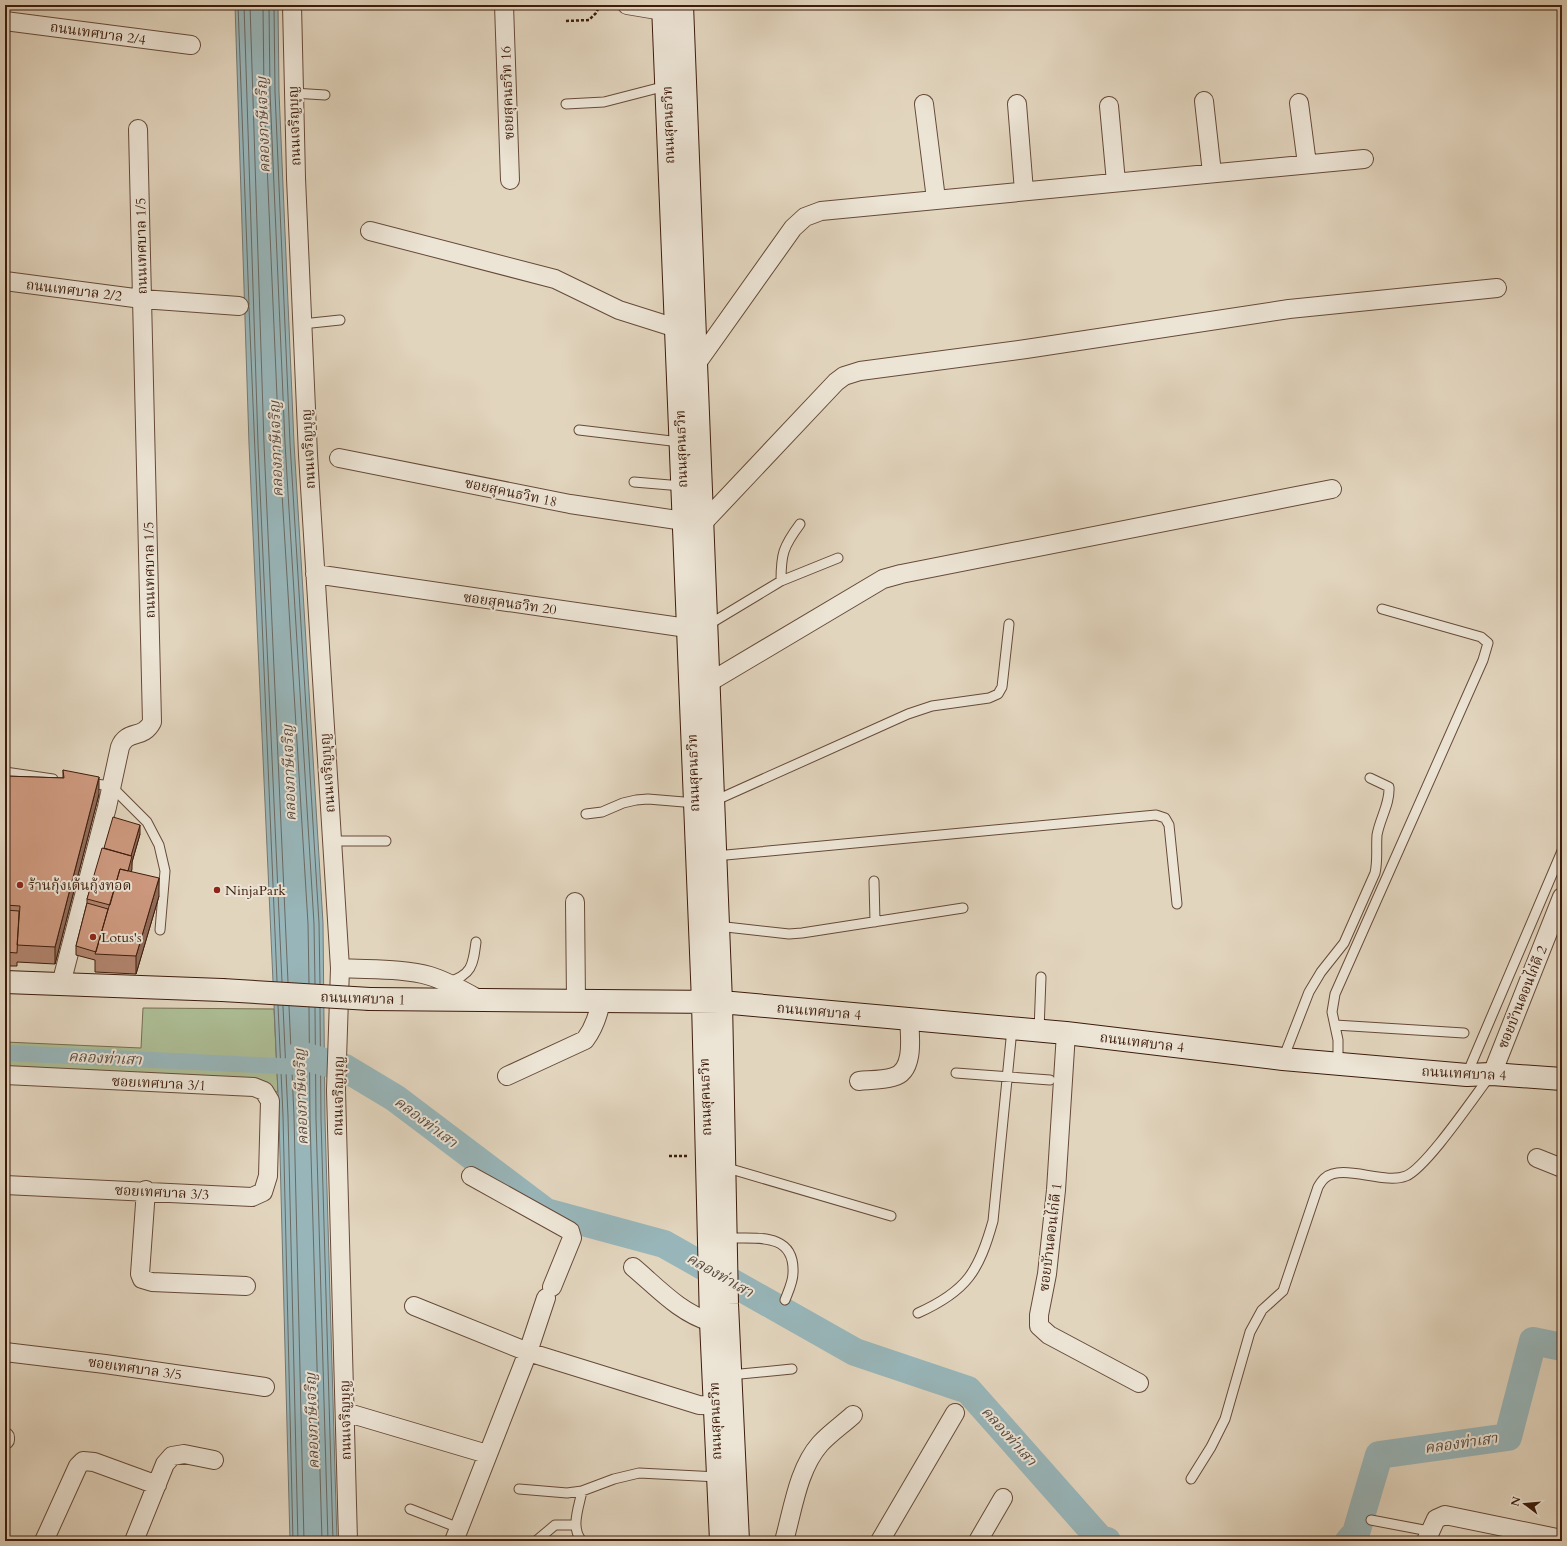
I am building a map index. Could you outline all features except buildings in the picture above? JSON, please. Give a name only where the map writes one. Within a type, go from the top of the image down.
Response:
[{"type":"main road","name":"ถนนสุคนธวิท","points":[[670,7],[666,86],[680,442],[682,486],[693,522]]},
{"type":"main road","name":"ถนนสุคนธวิท","points":[[670,7],[696,366],[693,522],[718,1159],[720,1248],[719,1302],[730,1375],[723,1407]]},
{"type":"main road","name":"ถนนสุคนธวิท","points":[[697,627],[708,683],[704,802],[715,856],[709,926]]},
{"type":"main road","name":"ถนนเทศบาล 1","points":[[5,982],[222,990],[370,999],[712,1002]]},
{"type":"main road","name":"ถนนเทศบาล 4","points":[[712,1002],[1039,1031],[1338,1064],[1467,1075],[1492,1074],[1562,1079]]},
{"type":"main road","name":"ถนนสุคนธวิท","points":[[719,1302],[711,1322],[723,1407],[726,1478],[721,1541]]},
{"type":"main road","name":"ถนนสุคนธวิท","points":[[726,1478],[738,1541]]},
{"type":"street","name":"ถนนเจริญบุญ","points":[[292,5],[293,93],[302,324],[315,574],[340,968],[339,1054],[337,1076],[348,1541]]},
{"type":"street","name":"ซอยสุคนธวิท 16","points":[[504,5],[510,180]]},
{"type":"street","points":[[628,5],[670,7]]},
{"type":"street","name":"ถนนเทศบาล 2/4","points":[[5,21],[191,45]]},
{"type":"street","points":[[1204,101],[1212,173]]},
{"type":"street","points":[[1299,103],[1307,164]]},
{"type":"street","points":[[924,104],[936,199]]},
{"type":"street","points":[[1017,104],[1024,190]]},
{"type":"street","points":[[1109,106],[1116,182]]},
{"type":"street","name":"ถนนเทศบาล 1/5","points":[[61,984],[123,739],[130,736],[140,735],[149,729],[152,722],[138,129]]},
{"type":"street","points":[[678,384],[696,366],[793,228],[805,217],[821,211],[1024,190],[1364,159]]},
{"type":"street","points":[[370,231],[555,279],[619,310],[676,328]]},
{"type":"street","name":"ถนนเทศบาล 2/2","points":[[5,281],[142,299],[239,306]]},
{"type":"street","points":[[693,522],[836,382],[844,376],[860,371],[1026,349],[1289,309],[1497,288]]},
{"type":"street","name":"ซอยสุคนธวิท 18","points":[[339,458],[570,504],[693,522]]},
{"type":"street","points":[[708,683],[883,579],[901,574],[1332,489]]},
{"type":"street","name":"ซอยสุคนธวิท 20","points":[[315,574],[697,627]]},
{"type":"street","name":"ซอยบัานดอนไก่ดี 2","points":[[1492,1074],[1562,897]]},
{"type":"street","points":[[575,902],[576,1001]]},
{"type":"street","points":[[340,968],[416,973],[447,982],[480,1000]]},
{"type":"street","points":[[507,1076],[585,1040],[593,1030],[598,1018],[601,1001]]},
{"type":"street","points":[[859,1081],[893,1077],[901,1074],[906,1065],[910,1047],[909,1019]]},
{"type":"street","name":"ซอยบัานดอนไก่ดี 1","points":[[1066,1034],[1056,1190],[1047,1274],[1039,1315],[1039,1326],[1048,1335],[1139,1383]]},
{"type":"street","name":"ซอยเทศบาล 3/1","points":[[5,1075],[254,1087],[264,1091],[270,1101],[269,1138]]},
{"type":"street","name":"ซอยเทศบาล 3/3","points":[[5,1185],[146,1190],[252,1197],[263,1192],[268,1176],[269,1138]]},
{"type":"street","points":[[1537,1158],[1562,1168]]},
{"type":"street","points":[[456,1534],[528,1352],[549,1293],[572,1238],[570,1231],[471,1176]]},
{"type":"street","points":[[146,1190],[140,1274],[142,1280],[152,1282],[246,1286]]},
{"type":"street","points":[[634,1267],[682,1309],[697,1318],[711,1322]]},
{"type":"street","points":[[414,1306],[528,1352],[664,1396],[699,1405],[723,1407]]},
{"type":"street","name":"ซอยเทศบาล 3/5","points":[[5,1352],[105,1364],[265,1387]]},
{"type":"street","points":[[345,1412],[487,1454]]},
{"type":"street","points":[[880,1541],[954,1413]]},
{"type":"street","points":[[784,1541],[803,1475],[811,1456],[821,1444],[853,1415]]},
{"type":"street","points":[[134,1541],[165,1464],[172,1456],[184,1454],[214,1460]]},
{"type":"street","points":[[44,1541],[78,1466],[83,1461],[94,1462],[157,1486]]},
{"type":"street","points":[[978,1541],[1003,1498]]},
{"type":"street","points":[[1427,1536],[1436,1519],[1445,1515],[1562,1539]]},
{"type":"lane","points":[[566,104],[604,102],[666,86]]},
{"type":"lane","points":[[293,93],[325,95]]},
{"type":"lane","points":[[302,324],[340,320]]},
{"type":"lane","points":[[579,430],[680,442]]},
{"type":"lane","points":[[634,482],[682,486]]},
{"type":"lane","points":[[781,581],[783,552],[788,540],[800,524]]},
{"type":"lane","points":[[697,627],[781,581],[838,558]]},
{"type":"lane","points":[[1338,1064],[1338,1040],[1332,1012],[1335,994],[1483,660],[1488,643],[1481,637],[1382,609]]},
{"type":"lane","points":[[586,814],[602,812],[623,803],[636,800],[648,799],[704,802],[908,714],[932,706],[989,698],[998,694],[1002,687],[1009,624]]},
{"type":"lane","points":[[5,772],[66,780]]},
{"type":"lane","points":[[1283,1059],[1309,992],[1320,972],[1344,943],[1375,873],[1377,862],[1377,836],[1390,796],[1389,787],[1370,778]]},
{"type":"lane","points":[[81,782],[111,786],[147,822],[159,845],[165,871],[160,930]]},
{"type":"lane","points":[[715,856],[1156,815],[1165,818],[1169,825],[1177,904]]},
{"type":"lane","points":[[332,841],[386,841]]},
{"type":"lane","points":[[1467,1075],[1562,851]]},
{"type":"lane","points":[[874,881],[876,922]]},
{"type":"lane","points":[[709,926],[789,934],[963,908]]},
{"type":"lane","points":[[447,982],[461,978],[468,971],[474,958],[476,942]]},
{"type":"lane","points":[[1039,1031],[1041,976]]},
{"type":"lane","points":[[1335,1025],[1464,1033]]},
{"type":"lane","points":[[918,1313],[940,1303],[956,1292],[973,1273],[984,1251],[993,1221],[1012,1029]]},
{"type":"lane","points":[[956,1073],[1050,1080]]},
{"type":"lane","points":[[1191,1479],[1211,1447],[1225,1419],[1250,1332],[1262,1310],[1283,1291],[1318,1187],[1326,1177],[1336,1172],[1394,1179],[1406,1176],[1418,1169],[1432,1153],[1492,1074]]},
{"type":"lane","points":[[718,1159],[891,1216]]},
{"type":"lane","points":[[720,1248],[770,1239],[784,1245],[792,1259],[793,1275],[785,1300]]},
{"type":"lane","points":[[730,1375],[792,1369]]},
{"type":"lane","points":[[519,1489],[548,1493],[582,1491],[614,1479],[639,1473],[726,1478]]},
{"type":"lane","points":[[582,1491],[575,1525],[578,1537],[582,1541]]},
{"type":"lane","points":[[410,1509],[456,1534]]},
{"type":"lane","points":[[1371,1520],[1427,1536]]},
{"type":"lane","points":[[536,1541],[556,1525],[575,1525]]},
{"type":"path","points":[[566,21],[590,20],[600,5]]},
{"type":"green space","points":[[143,1008],[274,1009],[278,1092],[5,1072],[5,1042],[141,1048]]},
{"type":"water","name":"คลองภาษีเจริญ","points":[[235,5],[278,5],[279,92],[294,443],[323,923],[325,1119],[337,1541],[290,1541],[279,1116],[249,444]]},
{"type":"waterway","name":"คลองท่าเสา","points":[[5,1053],[299,1067]]},
{"type":"waterway","name":"คลองท่าเสา","points":[[300,1055],[345,1068],[395,1098],[546,1212],[664,1244],[855,1352],[968,1390],[1100,1539],[1107,1541]]},
{"type":"waterway","name":"คลองท่าเสา","points":[[1349,1541],[1356,1533],[1379,1455],[1508,1437],[1533,1341],[1562,1347]]},
{"type":"place","name":"ร้านกุ้งเต้นกุ้งทอด","points":[[20,885]]},
{"type":"place","name":"NinjaPark","points":[[217,890]]},
{"type":"place","name":"Lotus's","points":[[93,937]]}]
